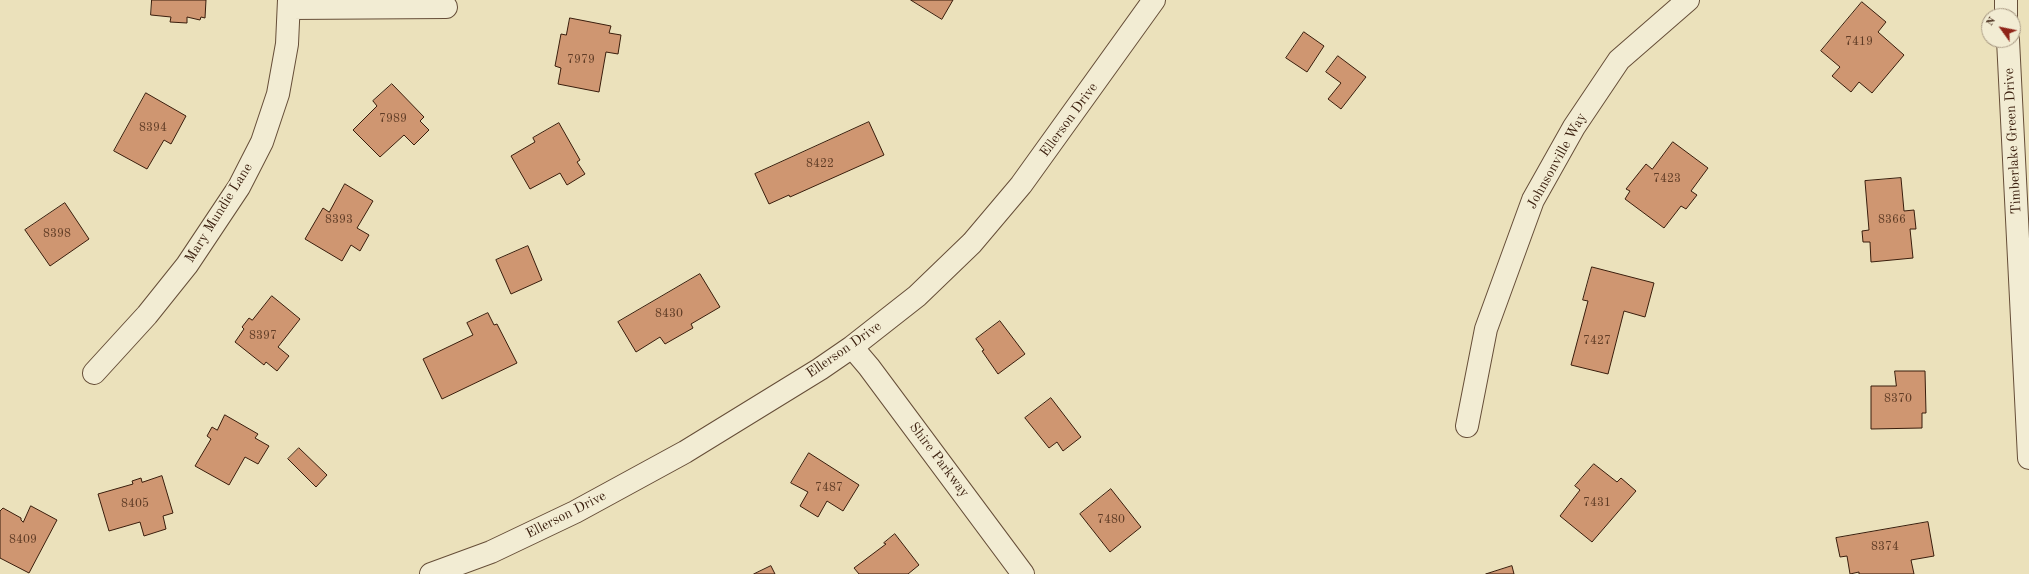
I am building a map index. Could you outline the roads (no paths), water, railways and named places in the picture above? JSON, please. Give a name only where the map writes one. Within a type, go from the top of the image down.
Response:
[{"type":"street","name":"Ellerson Drive","points":[[431,574],[491,552],[575,512],[685,452],[814,373],[852,347],[917,296],[972,243],[1022,185],[1154,0]]},
{"type":"street","name":"Johnsonville Way","points":[[1466,426],[1486,329],[1533,200],[1574,127],[1619,60],[1688,0]]},
{"type":"street","points":[[289,4],[446,7]]},
{"type":"street","name":"Mary Mundie Lane","points":[[94,373],[148,315],[187,265],[239,187],[262,142],[278,94],[287,44],[289,4]]},
{"type":"street","name":"Timberlake Green Drive","points":[[2008,48],[2029,458]]},
{"type":"street","name":"Shire Parkway","points":[[852,347],[874,373],[1024,574]]}]
